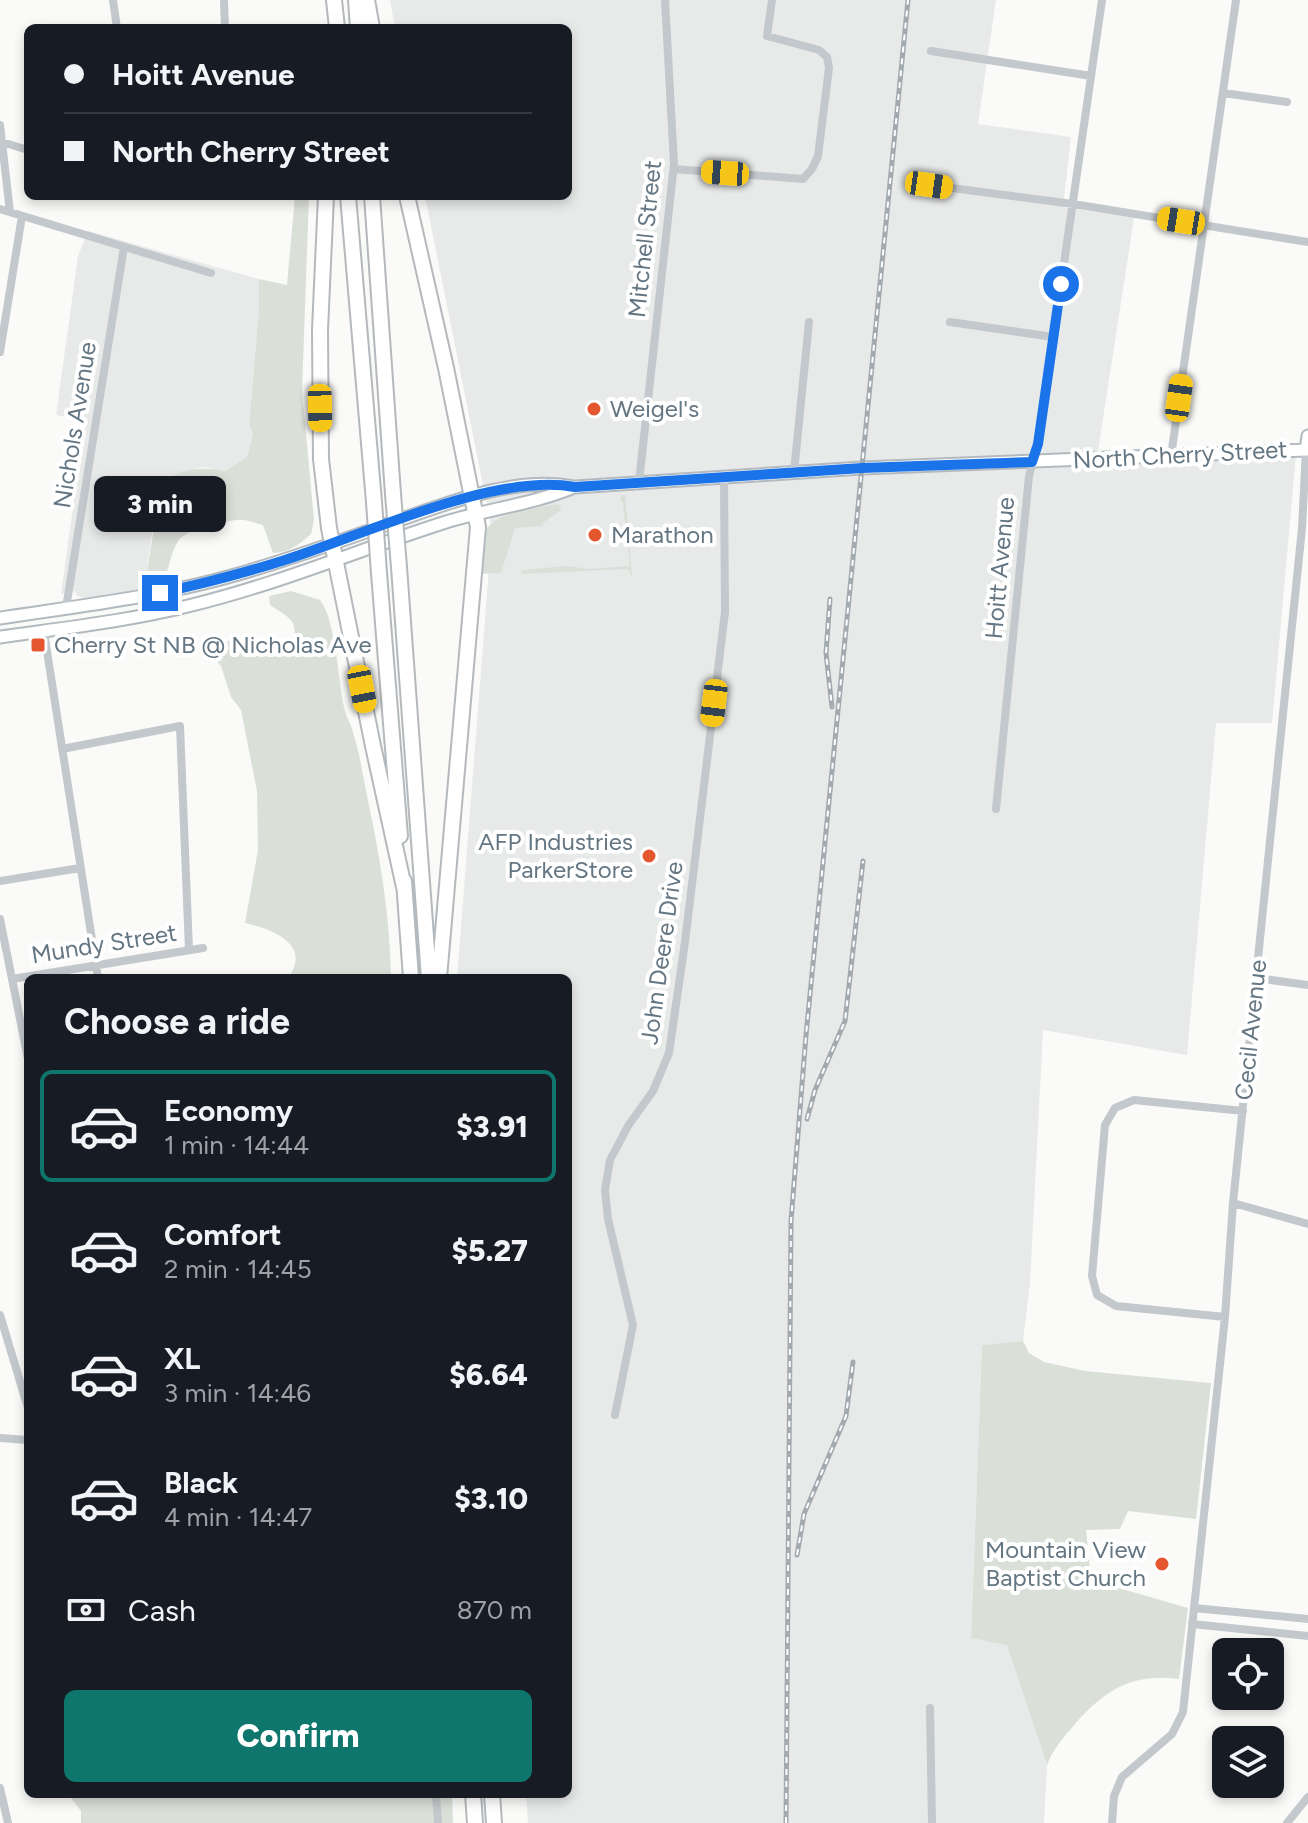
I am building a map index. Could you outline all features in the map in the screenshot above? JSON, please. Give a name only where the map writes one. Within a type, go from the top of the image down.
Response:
[{"type":"highway","points":[[334,0],[335,24]]},
{"type":"highway","points":[[356,0],[358,24]]},
{"type":"highway","points":[[367,0],[371,24]]},
{"type":"highway","points":[[326,200],[320,330],[321,459],[336,560],[404,887]]},
{"type":"highway","points":[[348,200],[411,974]]},
{"type":"highway","points":[[372,200],[429,974]]},
{"type":"highway","points":[[408,200],[478,527],[439,974]]},
{"type":"highway","points":[[473,1798],[475,1823]]},
{"type":"highway","points":[[492,1798],[494,1823]]},
{"type":"main road","name":"Cecil Avenue","points":[[1306,450],[1308,436]]},
{"type":"main road","name":"North Cherry Street","points":[[0,618],[202,584],[472,497],[537,484],[555,483],[575,487],[794,472],[1306,450]]},
{"type":"main road","name":"North Cherry Street","points":[[0,637],[129,619],[193,605],[476,514],[555,495],[575,487]]},
{"type":"street","points":[[113,0],[116,24]]},
{"type":"street","points":[[224,0],[225,24]]},
{"type":"street","name":"Mitchell Street","points":[[639,482],[674,169],[665,0]]},
{"type":"street","points":[[674,169],[803,179],[812,169],[818,156],[829,68],[827,57],[819,50],[767,36],[772,0]]},
{"type":"street","name":"Hoitt Avenue","points":[[996,809],[1032,462],[1038,444],[1102,0]]},
{"type":"street","points":[[1171,456],[1236,0]]},
{"type":"street","points":[[931,51],[1091,76]]},
{"type":"street","points":[[1223,93],[1287,102]]},
{"type":"street","points":[[0,125],[10,212]]},
{"type":"street","points":[[2,142],[24,149]]},
{"type":"street","points":[[929,185],[1073,204],[1308,242]]},
{"type":"street","points":[[0,209],[211,273]]},
{"type":"street","points":[[0,352],[22,216]]},
{"type":"street","name":"Nichols Avenue","points":[[66,608],[124,247]]},
{"type":"street","points":[[794,472],[809,322]]},
{"type":"street","points":[[950,322],[1053,337]]},
{"type":"street","name":"Cecil Avenue","points":[[1112,1823],[1114,1796],[1122,1777],[1172,1734],[1183,1712],[1225,1317],[1233,1203],[1256,978],[1305,528],[1306,450]]},
{"type":"street","name":"John Deere Drive","points":[[615,1415],[633,1325],[608,1219],[605,1190],[610,1160],[628,1126],[653,1091],[669,1053],[725,612],[724,477]]},
{"type":"street","points":[[44,632],[97,974]]},
{"type":"street","points":[[62,749],[180,726],[189,950]]},
{"type":"street","points":[[0,881],[80,868]]},
{"type":"street","points":[[0,919],[24,1039]]},
{"type":"street","name":"Mundy Street","points":[[42,974],[203,948]]},
{"type":"street","name":"Mundy Street","points":[[12,979],[24,977]]},
{"type":"street","points":[[1256,978],[1308,985]]},
{"type":"street","points":[[1225,1317],[1116,1306],[1097,1295],[1092,1276],[1103,1140],[1105,1125],[1115,1108],[1134,1100],[1243,1111]]},
{"type":"street","points":[[1233,1203],[1308,1224]]},
{"type":"street","points":[[0,1315],[24,1395]]},
{"type":"street","points":[[0,1438],[24,1440]]},
{"type":"street","points":[[1194,1608],[1308,1619]]},
{"type":"street","points":[[1192,1624],[1308,1636]]},
{"type":"street","points":[[930,1708],[932,1823]]},
{"type":"street","points":[[0,1788],[8,1823]]},
{"type":"street","points":[[1287,1823],[1308,1797]]},
{"type":"street","points":[[436,1798],[438,1823]]},
{"type":"shaded area","points":[[390,0],[996,0],[978,124],[1071,137],[1063,207],[1134,218],[1096,464],[1296,455],[1272,723],[1216,723],[1187,1055],[1043,1030],[1030,1283],[1023,1341],[982,1345],[971,1638],[1007,1644],[1047,1765],[1044,1823],[528,1823],[526,1798],[572,1798],[572,974],[457,974],[492,530],[426,200],[572,200],[572,24],[394,24]]},
{"type":"shaded area","points":[[295,200],[309,200],[302,391],[314,520],[311,534],[294,547],[273,553],[263,525],[240,520],[205,526],[178,541],[164,577],[144,589],[161,485],[175,475],[191,470],[225,471],[247,457],[253,434],[249,425],[259,279],[287,285]]},
{"type":"shaded area","points":[[88,231],[259,279],[259,309],[249,425],[253,434],[247,457],[225,471],[202,467],[168,478],[156,505],[144,589],[85,598],[77,596],[75,591],[61,594],[85,421],[56,415],[78,256]]},
{"type":"shaded area","points":[[625,495],[632,577],[628,569],[521,574],[522,570],[567,566],[589,569],[630,566],[620,499]]},
{"type":"shaded area","points":[[560,505],[561,510],[542,526],[515,528],[501,573],[479,574],[482,540],[491,524],[508,515]]},
{"type":"shaded area","points":[[291,591],[320,600],[330,621],[344,707],[358,751],[380,864],[391,974],[290,974],[295,956],[286,940],[266,929],[245,923],[258,850],[257,791],[241,710],[231,697],[221,666],[212,656],[209,646],[230,641],[273,653],[292,649],[295,632],[292,621],[270,605],[269,596]]},
{"type":"shaded area","points":[[1023,1341],[1029,1353],[1044,1362],[1085,1371],[1211,1383],[1196,1519],[1128,1511],[1120,1529],[1086,1530],[1091,1580],[1188,1608],[1179,1679],[1147,1679],[1121,1686],[1109,1693],[1075,1724],[1055,1749],[1047,1765],[1007,1645],[971,1638],[982,1345]]},
{"type":"shaded area","points":[[71,1798],[452,1798],[453,1823],[81,1823],[81,1811]]},
{"type":"railway","points":[[786,1823],[791,1221],[806,1035],[908,0]]},
{"type":"railway","points":[[830,599],[826,653],[832,707]]},
{"type":"railway","points":[[807,1119],[815,1090],[845,1021],[863,861]]},
{"type":"railway","points":[[797,1555],[804,1514],[846,1416],[853,1362]]},
{"type":"place","name":"Weigel's","points":[[594,409]]},
{"type":"place","name":"Marathon","points":[[595,535]]},
{"type":"place","name":"Cherry St NB @ Nicholas Ave","points":[[38,645]]},
{"type":"place","name":"AFP Industries ParkerStore","points":[[649,856]]},
{"type":"place","name":"Mountain View Baptist Church","points":[[1162,1564]]},
{"type":"route","points":[[160,593],[286,560],[452,502],[516,487],[555,483],[575,487],[912,466],[1032,462],[1038,444],[1061,284]]}]
